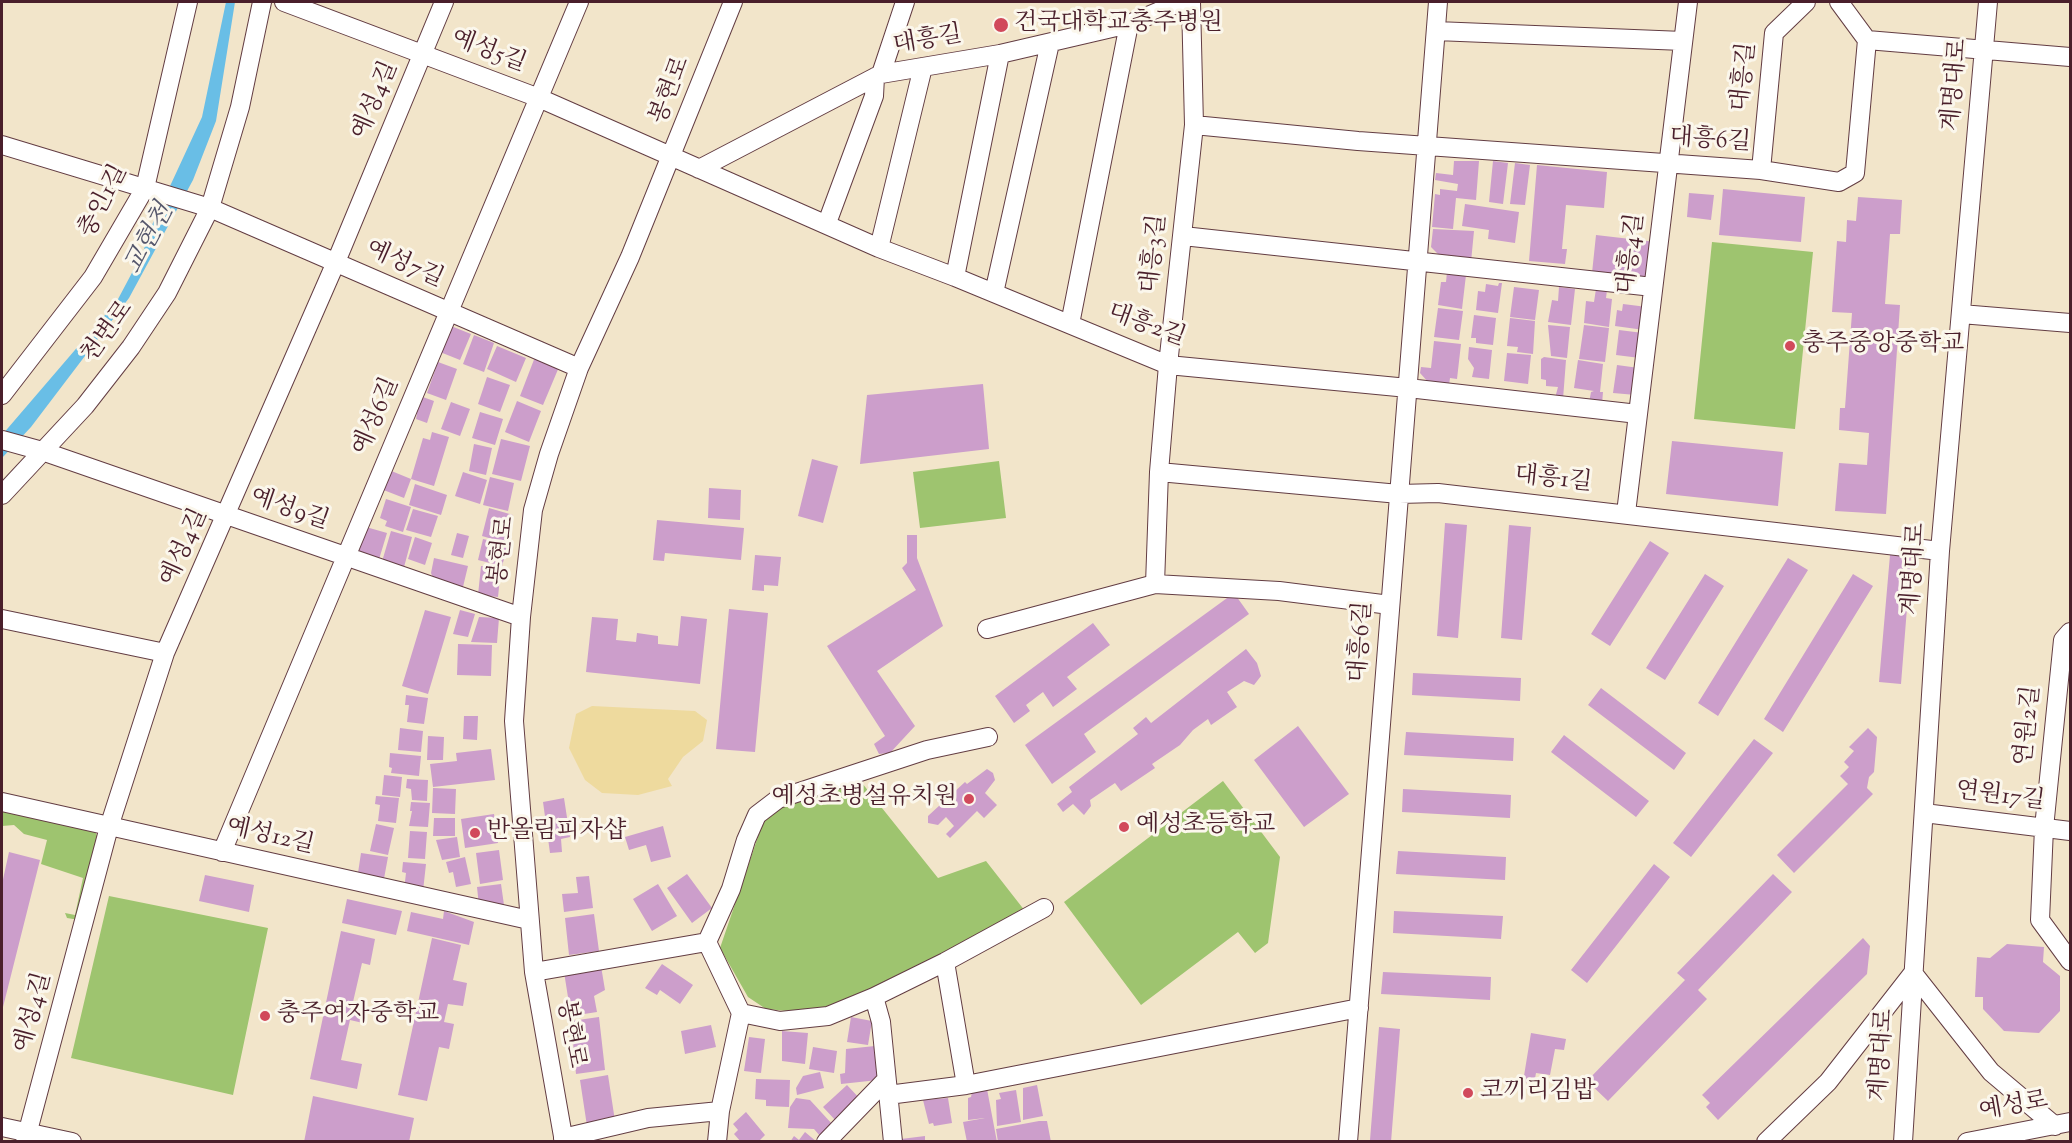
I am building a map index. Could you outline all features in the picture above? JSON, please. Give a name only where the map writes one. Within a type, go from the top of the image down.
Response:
[{"type":"street","name":"충인1길","points":[[2,395],[93,277],[145,188],[188,2]]},
{"type":"street","name":"천변로","points":[[2,495],[34,449],[85,406],[167,293],[210,208],[240,107],[262,2]]},
{"type":"street","name":"예성5길","points":[[284,2],[539,98],[672,157]]},
{"type":"street","name":"예성4길","points":[[26,1137],[109,826],[165,653],[336,262],[444,2]]},
{"type":"street","name":"예성6길","points":[[222,852],[579,2]]},
{"type":"street","name":"봉현로","points":[[564,1140],[534,972],[514,721],[520,617],[533,510],[549,454],[579,368],[630,257],[733,2]]},
{"type":"street","points":[[826,223],[874,96],[878,76],[905,2]]},
{"type":"street","name":"대흥길","points":[[699,169],[878,76],[1000,54],[1129,24],[1180,2]]},
{"type":"street","name":"대흥3길","points":[[1155,584],[1159,472],[1168,365],[1194,125],[1191,2]]},
{"type":"street","name":"대흥6길","points":[[1348,1142],[1438,2]]},
{"type":"street","name":"대흥4길","points":[[1626,513],[1688,2]]},
{"type":"street","name":"대흥길","points":[[1761,170],[1774,33],[1806,2]]},
{"type":"street","points":[[1839,2],[1867,40],[2070,57]]},
{"type":"street","name":"계명대로","points":[[1903,1142],[1940,551],[1988,2]]},
{"type":"street","points":[[1070,324],[1129,24]]},
{"type":"street","points":[[1436,32],[1683,41]]},
{"type":"street","name":"대흥6길","points":[[1194,125],[1427,146],[1761,170],[1839,182],[1855,173],[1867,40]]},
{"type":"street","points":[[994,293],[1050,43]]},
{"type":"street","points":[[955,277],[1000,54]]},
{"type":"street","points":[[879,248],[923,67]]},
{"type":"street","name":"예성7길","points":[[2,146],[210,208],[579,368]]},
{"type":"street","name":"대흥2길","points":[[672,157],[879,248],[1168,365],[1408,388],[1638,414]]},
{"type":"street","points":[[1183,236],[1653,287]]},
{"type":"street","points":[[1961,314],[2070,323]]},
{"type":"street","name":"예성9길","points":[[2,440],[34,449],[520,617]]},
{"type":"street","name":"대흥1길","points":[[1159,472],[1399,494],[1438,493],[1940,551]]},
{"type":"street","points":[[987,629],[1155,584],[1279,591],[1390,606]]},
{"type":"street","points":[[2,619],[165,653]]},
{"type":"street","name":"연원2길","points":[[2070,633],[2063,640],[2044,828],[2040,920],[2070,962]]},
{"type":"street","points":[[717,1142],[720,1111],[741,1013],[707,942],[730,889],[746,840],[757,816],[778,799],[927,750],[988,737]]},
{"type":"street","name":"예성12길","points":[[2,802],[529,920]]},
{"type":"street","name":"연원17길","points":[[1924,813],[2070,831]]},
{"type":"street","points":[[741,1013],[780,1021],[828,1016],[874,997],[945,962],[1044,908]]},
{"type":"street","points":[[534,972],[707,942]]},
{"type":"street","points":[[945,962],[966,1084]]},
{"type":"street","points":[[1766,1142],[1828,1082],[1913,973],[1991,1072],[2063,1124],[2035,1142]]},
{"type":"street","points":[[874,997],[881,1022],[893,1142]]},
{"type":"street","points":[[826,1142],[887,1088],[966,1084],[1359,1008]]},
{"type":"street","points":[[564,1140],[648,1118],[720,1111]]},
{"type":"street","name":"예성로","points":[[1967,1142],[2063,1124]]},
{"type":"street","points":[[2,1127],[26,1137],[72,1142]]},
{"type":"green space","points":[[1712,242],[1813,252],[1795,429],[1694,419]]},
{"type":"green space","points":[[999,461],[1006,518],[920,528],[913,472]]},
{"type":"green space","points":[[1223,781],[1280,857],[1268,943],[1255,953],[1238,932],[1141,1005],[1064,902]]},
{"type":"green space","points":[[862,783],[938,878],[986,861],[1025,911],[844,1003],[800,1012],[766,1009],[748,997],[720,948],[763,822],[792,800]]},
{"type":"green space","points":[[2,811],[95,831],[100,843],[79,920],[67,918],[65,913],[75,915],[83,878],[41,864],[47,840],[24,834],[14,825],[2,826]]},
{"type":"green space","points":[[109,896],[268,928],[233,1095],[71,1058]]},
{"type":"sand","points":[[592,706],[695,711],[707,720],[703,741],[683,757],[668,779],[672,786],[638,795],[602,793],[585,780],[569,748],[576,714]]},
{"type":"water","name":"교현천","points":[[226,2],[235,2],[216,121],[193,180],[129,298],[31,427],[2,458],[2,435],[117,301],[143,252],[152,225],[202,117]]},
{"type":"building","points":[[1454,161],[1479,161],[1476,200],[1456,198],[1453,229],[1432,227],[1435,194],[1440,195],[1440,189],[1457,191],[1458,184],[1435,180],[1436,173],[1453,175]]},
{"type":"building","points":[[1493,161],[1508,163],[1503,204],[1489,202]]},
{"type":"building","points":[[1515,163],[1530,165],[1525,205],[1510,204]]},
{"type":"building","points":[[1537,165],[1607,172],[1604,208],[1566,205],[1562,249],[1567,249],[1565,264],[1529,261]]},
{"type":"building","points":[[1723,189],[1805,197],[1801,242],[1719,235]]},
{"type":"building","points":[[1689,193],[1714,195],[1711,220],[1687,217]]},
{"type":"building","points":[[1858,197],[1902,200],[1900,234],[1890,234],[1885,304],[1900,305],[1886,514],[1835,511],[1839,463],[1867,465],[1869,433],[1839,430],[1840,408],[1845,408],[1852,313],[1832,312],[1837,241],[1846,242],[1847,220],[1856,221]]},
{"type":"building","points":[[1465,204],[1519,212],[1515,243],[1488,239],[1489,230],[1462,226]]},
{"type":"building","points":[[1433,229],[1474,231],[1471,262],[1444,260],[1431,247]]},
{"type":"building","points":[[1596,235],[1656,242],[1652,272],[1644,279],[1592,273]]},
{"type":"building","points":[[1447,272],[1466,275],[1462,309],[1438,305],[1441,282],[1446,282]]},
{"type":"building","points":[[1502,283],[1498,313],[1476,310],[1478,291],[1485,292],[1486,284],[1498,286]]},
{"type":"building","points":[[1514,287],[1539,290],[1535,320],[1510,317]]},
{"type":"building","points":[[1559,287],[1575,289],[1571,325],[1548,322],[1552,300],[1558,301]]},
{"type":"building","points":[[1596,289],[1607,290],[1606,298],[1612,299],[1609,327],[1584,323],[1586,301],[1594,302]]},
{"type":"building","points":[[1623,304],[1647,307],[1644,330],[1615,326],[1617,310],[1622,311]]},
{"type":"building","points":[[1438,308],[1463,311],[1459,340],[1434,337]]},
{"type":"building","points":[[1474,315],[1496,318],[1493,345],[1476,343],[1476,338],[1471,338]]},
{"type":"building","points":[[1510,318],[1535,321],[1533,354],[1517,352],[1518,347],[1507,346]]},
{"type":"building","points":[[1548,325],[1570,327],[1567,358],[1551,356]]},
{"type":"building","points":[[1584,325],[1609,328],[1605,362],[1579,359]]},
{"type":"building","points":[[451,326],[471,334],[460,360],[440,352]]},
{"type":"building","points":[[1619,330],[1643,333],[1640,358],[1616,355]]},
{"type":"building","points":[[474,335],[494,343],[484,372],[463,364]]},
{"type":"building","points":[[1434,341],[1461,344],[1457,379],[1450,378],[1449,385],[1429,383],[1420,373],[1421,367],[1431,368]]},
{"type":"building","points":[[497,346],[526,358],[516,382],[487,369]]},
{"type":"building","points":[[1469,347],[1492,350],[1489,379],[1472,377],[1474,368],[1468,359]]},
{"type":"building","points":[[1507,353],[1531,355],[1528,384],[1504,381]]},
{"type":"building","points":[[535,357],[559,367],[543,405],[520,396]]},
{"type":"building","points":[[1544,357],[1566,360],[1563,399],[1555,398],[1558,387],[1546,386],[1546,380],[1541,379],[1541,359]]},
{"type":"building","points":[[1578,360],[1603,364],[1600,392],[1603,392],[1602,404],[1589,403],[1591,392],[1594,391],[1574,388]]},
{"type":"building","points":[[438,362],[457,369],[446,400],[427,393]]},
{"type":"building","points":[[1617,365],[1639,368],[1636,395],[1613,393]]},
{"type":"building","points":[[487,377],[510,385],[500,412],[478,404]]},
{"type":"building","points":[[983,384],[989,449],[860,464],[867,395]]},
{"type":"building","points":[[420,396],[434,401],[427,423],[416,419],[417,414],[414,413]]},
{"type":"building","points":[[517,401],[541,411],[529,442],[505,432]]},
{"type":"building","points":[[451,402],[470,409],[460,436],[441,429]]},
{"type":"building","points":[[480,412],[503,419],[495,445],[472,438]]},
{"type":"building","points":[[432,432],[449,437],[434,486],[411,479],[423,438],[430,440]]},
{"type":"building","points":[[501,439],[530,446],[521,481],[492,474]]},
{"type":"building","points":[[1672,441],[1783,452],[1778,506],[1666,494]]},
{"type":"building","points":[[474,444],[492,448],[486,475],[469,471]]},
{"type":"building","points":[[812,459],[838,466],[823,523],[798,516]]},
{"type":"building","points":[[389,470],[411,479],[404,498],[381,489]]},
{"type":"building","points":[[463,472],[487,480],[480,504],[455,496]]},
{"type":"building","points":[[490,477],[514,483],[508,511],[483,505]]},
{"type":"building","points":[[415,484],[447,495],[441,515],[409,505]]},
{"type":"building","points":[[709,488],[741,490],[740,520],[708,518]]},
{"type":"building","points":[[386,499],[411,507],[403,532],[385,526],[387,521],[380,518]]},
{"type":"building","points":[[489,508],[513,515],[506,543],[482,536]]},
{"type":"building","points":[[413,509],[438,516],[431,537],[406,530]]},
{"type":"building","points":[[657,520],[744,528],[741,560],[665,553],[664,561],[653,560]]},
{"type":"building","points":[[1445,523],[1467,525],[1458,638],[1437,636]]},
{"type":"building","points":[[1509,525],[1531,527],[1522,640],[1501,638]]},
{"type":"building","points":[[366,527],[387,533],[377,566],[356,560]]},
{"type":"building","points":[[391,531],[412,537],[403,571],[381,565]]},
{"type":"building","points":[[457,533],[469,536],[463,558],[451,555]]},
{"type":"building","points":[[907,535],[917,535],[917,558],[943,626],[877,671],[915,726],[890,753],[879,754],[874,744],[885,736],[827,646],[916,590],[902,568],[907,563]]},
{"type":"building","points":[[415,537],[432,543],[425,565],[408,559]]},
{"type":"building","points":[[483,539],[508,545],[502,566],[478,560]]},
{"type":"building","points":[[1650,541],[1669,553],[1610,646],[1591,634]]},
{"type":"building","points":[[755,555],[781,557],[778,586],[764,585],[764,591],[752,590]]},
{"type":"building","points":[[1890,555],[1911,557],[1901,684],[1879,682]]},
{"type":"building","points":[[434,558],[468,566],[462,591],[436,585],[431,573]]},
{"type":"building","points":[[1788,558],[1808,570],[1718,716],[1698,703]]},
{"type":"building","points":[[481,566],[501,568],[498,597],[478,595]]},
{"type":"building","points":[[1705,574],[1724,586],[1665,680],[1646,668]]},
{"type":"building","points":[[1853,574],[1873,586],[1783,732],[1764,719]]},
{"type":"building","points":[[1234,593],[1249,614],[1084,734],[1096,752],[1052,784],[1025,745]]},
{"type":"building","points":[[729,609],[768,613],[755,752],[716,749]]},
{"type":"building","points":[[425,610],[451,617],[428,694],[402,686]]},
{"type":"building","points":[[460,610],[475,614],[468,637],[453,634]]},
{"type":"building","points":[[681,616],[707,619],[700,684],[586,672],[592,617],[618,619],[616,640],[636,642],[637,633],[658,636],[658,644],[678,646]]},
{"type":"building","points":[[479,617],[499,618],[497,643],[471,642]]},
{"type":"building","points":[[1093,623],[1110,645],[1067,677],[1077,689],[1053,707],[1043,692],[1026,705],[1030,711],[1014,723],[995,696]]},
{"type":"building","points":[[458,644],[492,645],[491,676],[457,675]]},
{"type":"building","points":[[1246,649],[1257,663],[1261,676],[1254,685],[1244,681],[1227,692],[1237,707],[1211,725],[1208,719],[1193,730],[1180,745],[1152,764],[1155,768],[1121,791],[1115,783],[1090,800],[1091,806],[1084,815],[1073,804],[1063,812],[1057,804],[1072,792],[1069,787],[1138,734],[1133,728],[1146,717],[1151,723]]},
{"type":"building","points":[[1413,673],[1521,678],[1520,701],[1412,695]]},
{"type":"building","points":[[1601,688],[1686,753],[1674,770],[1588,705]]},
{"type":"building","points":[[406,695],[428,698],[424,724],[407,722],[409,705],[405,705]]},
{"type":"building","points":[[464,716],[478,716],[477,740],[463,739]]},
{"type":"building","points":[[1298,726],[1349,794],[1304,827],[1254,760]]},
{"type":"building","points":[[400,728],[423,731],[421,752],[398,750]]},
{"type":"building","points":[[1868,728],[1877,737],[1874,772],[1869,777],[1867,788],[1873,794],[1794,873],[1777,855],[1848,784],[1840,776],[1849,767],[1844,762],[1854,751],[1849,747]]},
{"type":"building","points":[[1406,732],[1514,738],[1513,761],[1404,755]]},
{"type":"building","points":[[1564,735],[1649,801],[1636,817],[1551,752]]},
{"type":"building","points":[[428,736],[444,737],[443,760],[427,760]]},
{"type":"building","points":[[1754,739],[1773,753],[1691,857],[1673,843]]},
{"type":"building","points":[[491,749],[495,780],[433,787],[430,764],[457,761],[456,753]]},
{"type":"building","points":[[390,753],[421,756],[419,776],[391,773]]},
{"type":"building","name":"예성초병설유치원","points":[[987,769],[993,773],[995,780],[985,793],[997,805],[984,818],[977,811],[950,838],[946,834],[954,826],[946,817],[938,825],[928,823],[928,816],[965,782],[967,784]]},
{"type":"building","points":[[384,775],[402,777],[400,797],[382,795]]},
{"type":"building","points":[[407,779],[428,780],[427,801],[412,800],[411,789],[406,788]]},
{"type":"building","points":[[433,788],[456,789],[455,814],[432,813]]},
{"type":"building","points":[[1403,789],[1511,795],[1510,818],[1402,812]]},
{"type":"building","points":[[376,796],[399,798],[396,823],[378,821],[380,805],[375,804]]},
{"type":"building","points":[[564,798],[570,837],[561,839],[562,852],[550,853],[543,802]]},
{"type":"building","points":[[411,802],[430,803],[428,827],[409,826]]},
{"type":"building","points":[[494,814],[498,843],[465,848],[461,819]]},
{"type":"building","points":[[434,818],[455,818],[455,836],[433,836]]},
{"type":"building","points":[[376,824],[394,828],[388,855],[370,851]]},
{"type":"building","points":[[663,826],[671,857],[651,862],[646,845],[629,850],[625,837]]},
{"type":"building","points":[[410,831],[427,832],[425,859],[408,858]]},
{"type":"building","points":[[457,837],[460,857],[442,860],[436,840]]},
{"type":"building","points":[[499,850],[503,880],[480,884],[476,853]]},
{"type":"building","points":[[1398,851],[1506,857],[1505,880],[1396,874]]},
{"type":"building","points":[[9,852],[40,860],[2,1011],[2,884]]},
{"type":"building","points":[[361,853],[388,857],[383,884],[358,873]]},
{"type":"building","points":[[465,857],[471,884],[456,887],[453,872],[449,873],[446,862]]},
{"type":"building","points":[[403,862],[426,864],[423,891],[404,890],[406,873],[402,872]]},
{"type":"building","points":[[1654,864],[1670,877],[1587,983],[1571,970]]},
{"type":"building","points":[[687,874],[712,908],[692,923],[667,888]]},
{"type":"building","points":[[1773,874],[1792,892],[1698,990],[1707,999],[1608,1101],[1587,1081],[1685,980],[1677,973]]},
{"type":"building","points":[[205,875],[254,885],[249,912],[199,901]]},
{"type":"building","points":[[589,876],[593,908],[564,912],[562,894],[578,893],[576,877]]},
{"type":"building","points":[[501,884],[505,912],[479,906],[477,887]]},
{"type":"building","points":[[658,884],[677,916],[652,931],[633,899]]},
{"type":"building","points":[[347,899],[402,911],[396,935],[342,923]]},
{"type":"building","points":[[444,911],[474,922],[469,945],[407,931],[411,912],[443,919]]},
{"type":"building","points":[[1394,911],[1503,916],[1501,939],[1393,933]]},
{"type":"building","points":[[594,914],[599,951],[569,955],[565,918]]},
{"type":"building","points":[[341,931],[375,939],[370,965],[362,963],[353,1002],[367,1005],[363,1023],[350,1020],[341,1060],[362,1064],[357,1089],[310,1079]]},
{"type":"building","points":[[432,938],[461,945],[453,980],[467,983],[463,1006],[448,1004],[444,1022],[454,1024],[449,1049],[439,1047],[427,1101],[398,1095]]},
{"type":"building","points":[[1863,938],[1870,946],[1867,974],[1718,1120],[1706,1107],[1710,1103],[1702,1095]]},
{"type":"building","points":[[2007,944],[2044,947],[2043,962],[2060,976],[2060,1011],[2039,1033],[2004,1031],[1983,1009],[1983,997],[1975,997],[1977,957],[1990,958]]},
{"type":"building","points":[[662,964],[693,985],[680,1004],[660,990],[657,995],[645,988]]},
{"type":"building","points":[[601,966],[605,990],[594,996],[597,1012],[571,1016],[564,972]]},
{"type":"building","points":[[1383,972],[1491,977],[1490,1000],[1381,994]]},
{"type":"building","points":[[599,1017],[605,1070],[576,1074],[571,1021]]},
{"type":"building","points":[[851,1017],[872,1021],[868,1045],[847,1042]]},
{"type":"building","points":[[711,1025],[716,1047],[685,1054],[681,1031]]},
{"type":"building","points":[[1379,1027],[1400,1029],[1391,1142],[1370,1140]]},
{"type":"building","points":[[782,1031],[808,1033],[805,1064],[782,1061]]},
{"type":"building","points":[[1531,1033],[1566,1039],[1564,1050],[1555,1049],[1550,1075],[1536,1073],[1534,1084],[1523,1082]]},
{"type":"building","points":[[749,1037],[765,1039],[761,1073],[744,1071]]},
{"type":"building","points":[[875,1046],[878,1080],[841,1084],[840,1074],[845,1073],[846,1049]]},
{"type":"building","points":[[813,1047],[837,1051],[834,1073],[809,1069]]},
{"type":"building","points":[[820,1072],[824,1088],[797,1095],[796,1088],[803,1076]]},
{"type":"building","points":[[608,1075],[615,1121],[587,1126],[580,1080]]},
{"type":"building","points":[[756,1079],[790,1080],[789,1107],[766,1106],[766,1100],[755,1099]]},
{"type":"building","points":[[847,1085],[861,1100],[837,1122],[823,1107]]},
{"type":"building","points":[[1037,1085],[1043,1116],[1023,1120],[1023,1088]]},
{"type":"building","points":[[987,1089],[997,1142],[967,1142],[963,1122],[985,1118],[968,1120],[968,1098],[971,1097],[972,1092]]},
{"type":"building","points":[[1016,1090],[1021,1122],[997,1126],[996,1100],[1001,1099],[999,1093]]},
{"type":"building","points":[[313,1096],[414,1118],[409,1142],[304,1142]]},
{"type":"building","points":[[796,1098],[810,1100],[833,1125],[820,1136],[814,1129],[788,1128],[790,1107]]},
{"type":"building","points":[[948,1098],[952,1123],[934,1126],[933,1123],[929,1124],[923,1100]]},
{"type":"building","points":[[746,1112],[765,1135],[758,1142],[741,1142],[734,1134],[738,1130],[733,1124]]},
{"type":"building","points":[[1047,1121],[1051,1142],[998,1142],[996,1129]]},
{"type":"building","points":[[805,1132],[817,1142],[790,1142],[794,1136],[799,1140]]},
{"type":"building","points":[[925,1136],[925,1142],[901,1142],[901,1139]]},
{"type":"place","name":"건국대학교충주병원","points":[[1001,25]]},
{"type":"place","name":"충주중앙중학교","points":[[1790,346]]},
{"type":"place","name":"예성초병설유치원","points":[[969,799]]},
{"type":"place","name":"예성초등학교","points":[[1124,827]]},
{"type":"place","name":"반올림피자샵","points":[[475,833]]},
{"type":"place","name":"충주여자중학교","points":[[265,1016]]},
{"type":"place","name":"코끼리김밥","points":[[1468,1093]]}]
